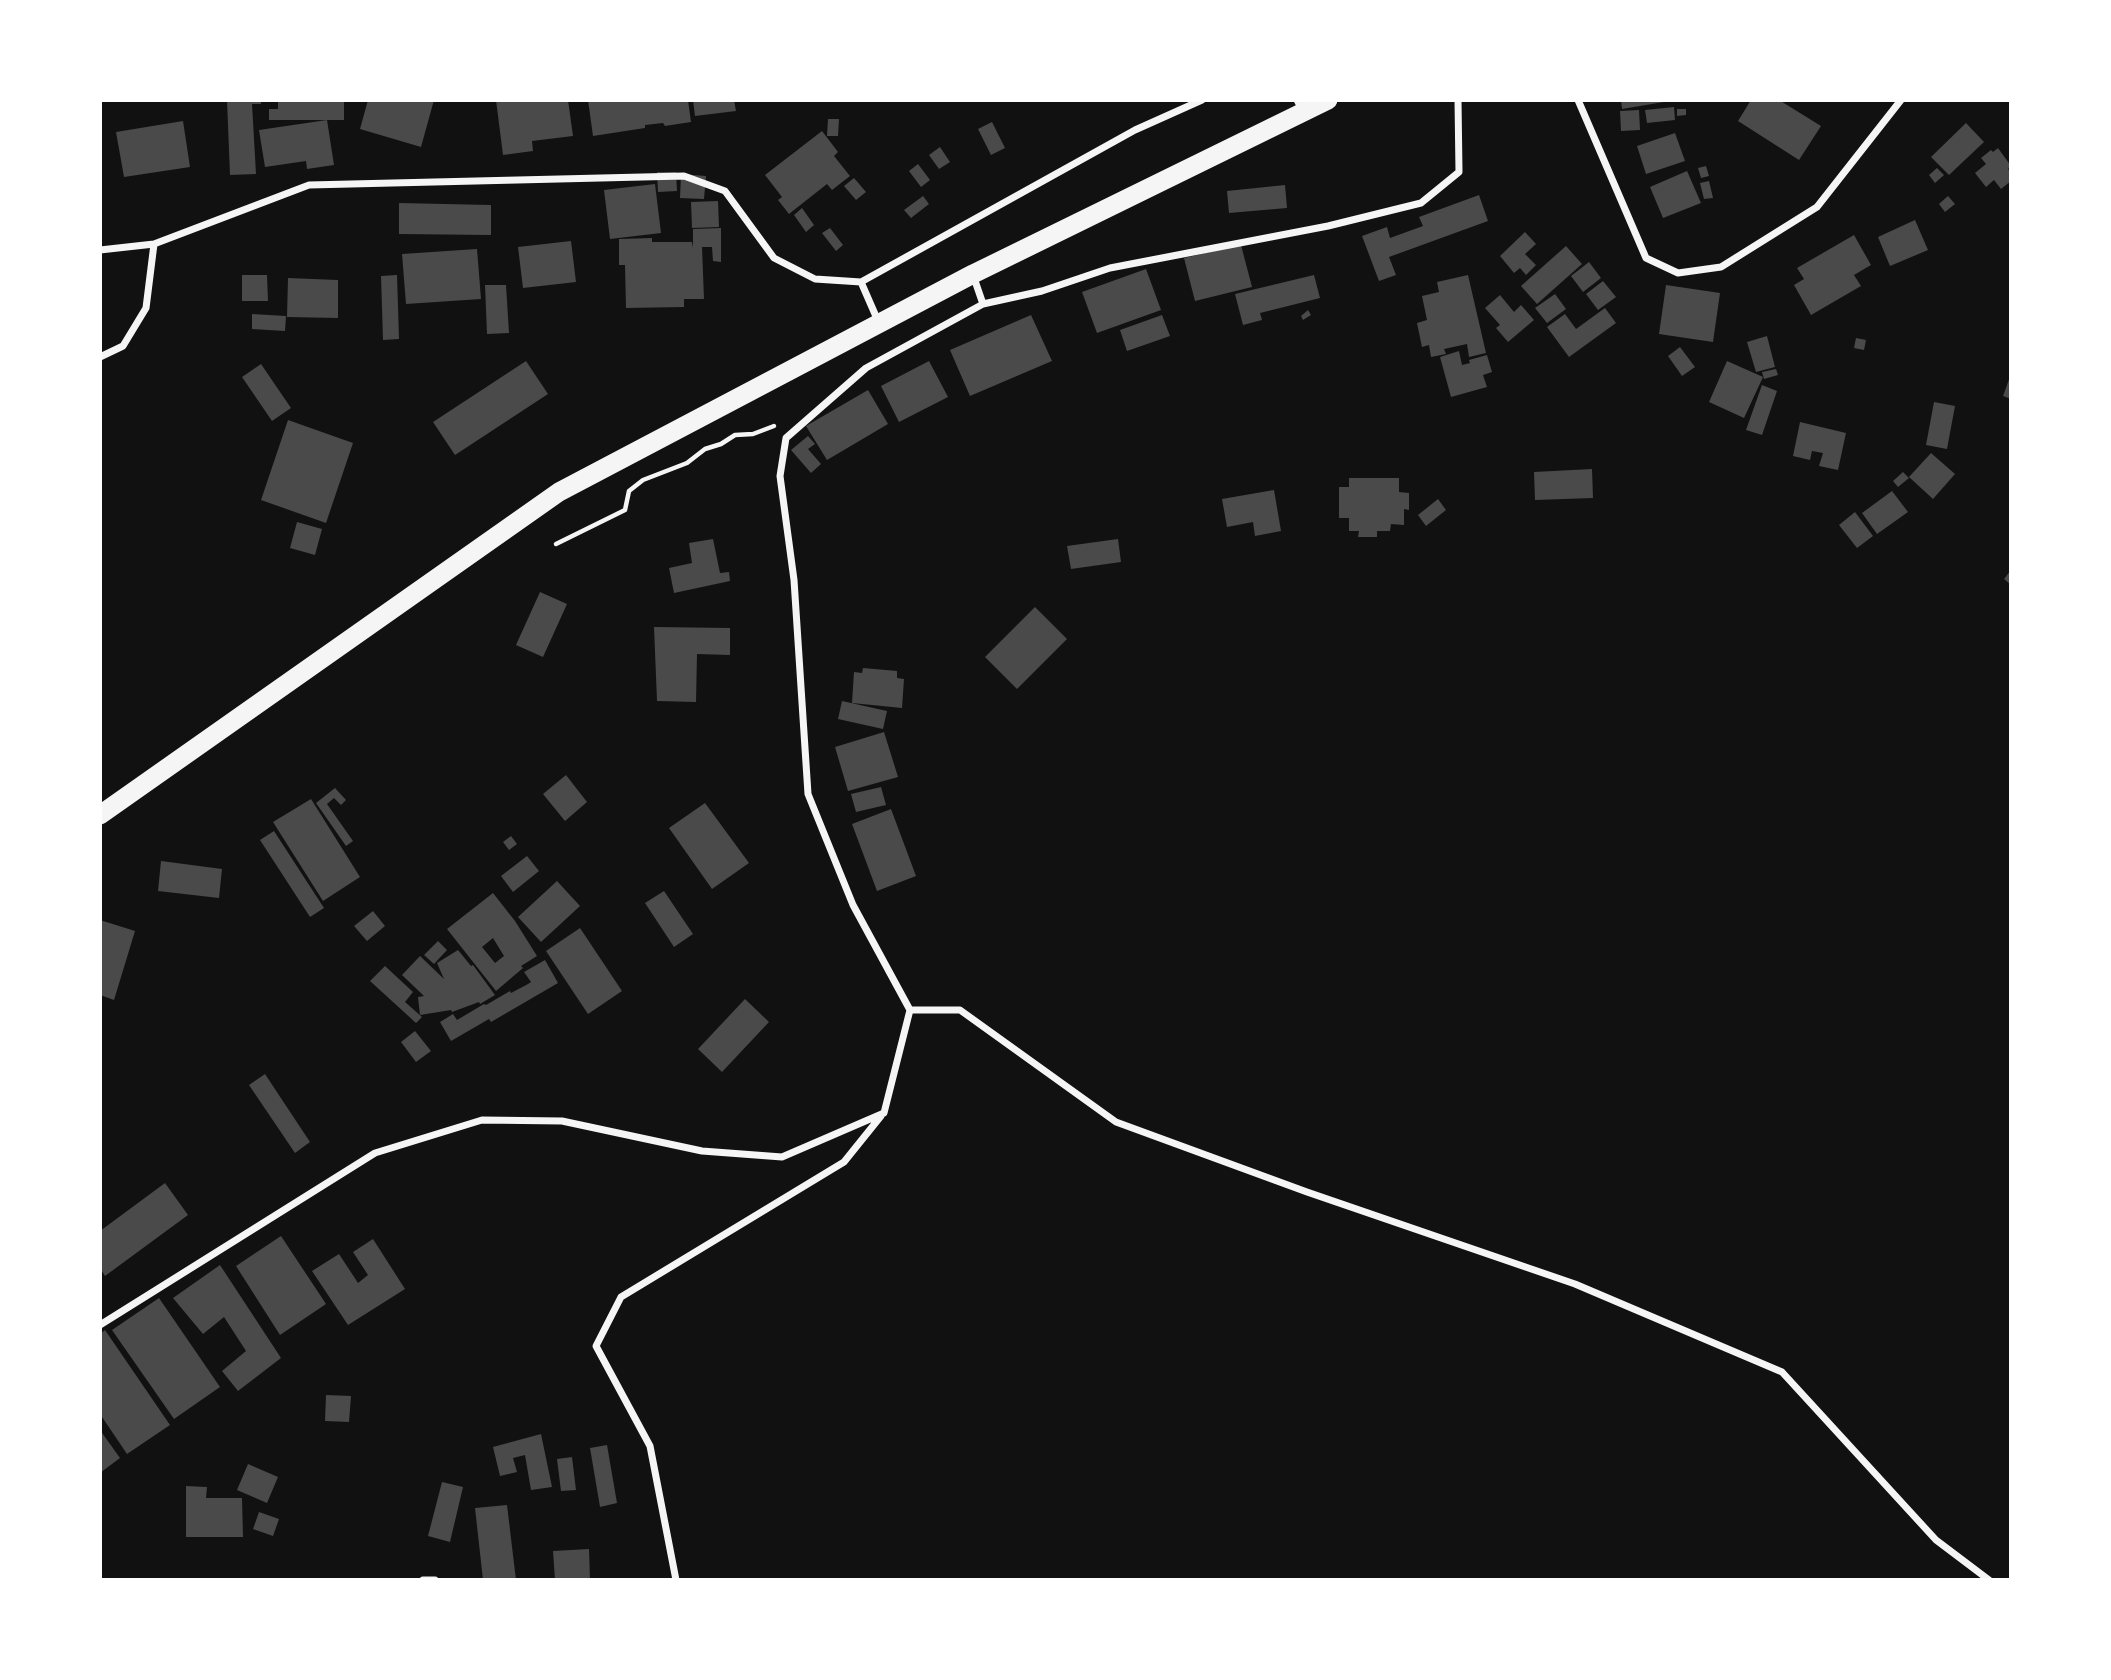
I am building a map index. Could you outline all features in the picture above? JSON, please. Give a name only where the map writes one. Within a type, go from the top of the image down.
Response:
[{"type":"highway","points":[[101,814],[559,492],[972,274],[1300,106],[1328,100]]},
{"type":"street","points":[[100,250],[154,244],[309,185],[684,176],[725,191],[775,258],[815,279],[861,282],[1135,130],[1202,100]]},
{"type":"street","points":[[676,1580],[650,1446],[596,1346],[621,1297],[844,1162],[884,1113],[910,1010],[853,905],[808,794],[794,580],[780,477],[786,438],[866,368],[983,304],[1042,291],[1110,268],[1328,226],[1421,203],[1459,172],[1458,100]]},
{"type":"street","points":[[1578,100],[1646,258],[1678,273],[1721,267],[1817,207],[1901,100]]},
{"type":"street","points":[[100,356],[123,346],[146,308],[154,244]]},
{"type":"street","points":[[972,274],[983,304]]},
{"type":"street","points":[[861,282],[879,323]]},
{"type":"street","points":[[910,1010],[960,1010],[1116,1122],[1307,1192],[1575,1284],[1782,1372],[1936,1541],[1989,1580]]},
{"type":"street","points":[[100,1325],[375,1153],[482,1120],[562,1121],[702,1151],[782,1157],[884,1113]]},
{"type":"street","points":[[423,1580],[435,1580]]},
{"type":"path","points":[[556,544],[625,510],[629,491],[643,480],[687,463],[705,450],[735,435],[753,434],[786,422],[797,429]]},
{"type":"building","points":[[227,100],[261,100],[261,104],[252,104],[256,174],[230,175]]},
{"type":"building","points":[[278,100],[344,100],[344,120],[269,120],[269,109],[278,109]]},
{"type":"building","points":[[368,100],[434,100],[421,147],[360,129]]},
{"type":"building","points":[[496,100],[568,100],[573,136],[532,141],[533,151],[503,155]]},
{"type":"building","points":[[588,100],[688,100],[691,122],[665,126],[663,123],[645,125],[645,128],[593,136]]},
{"type":"building","points":[[693,100],[734,100],[736,111],[695,116]]},
{"type":"building","points":[[1621,100],[1663,100],[1664,102],[1622,109]]},
{"type":"building","points":[[1751,100],[1779,100],[1821,126],[1799,160],[1738,121]]},
{"type":"building","points":[[1674,107],[1675,120],[1647,123],[1645,110]]},
{"type":"building","points":[[1677,109],[1686,109],[1686,115],[1677,116]]},
{"type":"building","points":[[1639,110],[1640,130],[1621,131],[1620,111]]},
{"type":"building","points":[[828,119],[839,119],[838,136],[827,136]]},
{"type":"building","points":[[327,120],[334,165],[307,169],[306,161],[265,167],[259,130]]},
{"type":"building","points":[[183,121],[190,167],[124,177],[116,132]]},
{"type":"building","points":[[992,122],[1005,148],[991,155],[978,129]]},
{"type":"building","points":[[1966,123],[1984,142],[1949,175],[1931,157]]},
{"type":"building","points":[[822,131],[838,152],[834,156],[850,176],[832,190],[827,184],[789,214],[778,200],[782,197],[765,175]]},
{"type":"building","points":[[1675,133],[1685,161],[1646,174],[1637,146]]},
{"type":"building","points":[[940,147],[950,162],[939,169],[929,155]]},
{"type":"building","points":[[1998,148],[2011,166],[2008,169],[2011,181],[2001,189],[1994,180],[1986,187],[1975,173],[1986,164],[1981,158]]},
{"type":"building","points":[[918,164],[930,180],[921,187],[909,171]]},
{"type":"building","points":[[1706,166],[1709,176],[1701,178],[1698,168]]},
{"type":"building","points":[[1937,168],[1944,175],[1935,183],[1929,175]]},
{"type":"building","points":[[1687,171],[1701,203],[1663,218],[1650,187]]},
{"type":"building","points":[[657,172],[676,172],[677,191],[658,192]]},
{"type":"building","points":[[681,174],[706,176],[704,199],[680,198]]},
{"type":"building","points":[[854,178],[866,192],[856,200],[844,186]]},
{"type":"building","points":[[1709,181],[1713,198],[1704,199],[1700,183]]},
{"type":"building","points":[[655,184],[661,233],[610,239],[604,190]]},
{"type":"building","points":[[1285,185],[1287,208],[1229,213],[1227,191]]},
{"type":"building","points":[[1479,195],[1488,221],[1389,257],[1396,275],[1379,281],[1362,236],[1387,227],[1390,238],[1423,226],[1419,217]]},
{"type":"building","points":[[923,196],[929,204],[911,218],[904,210]]},
{"type":"building","points":[[1948,196],[1955,204],[1945,212],[1939,204]]},
{"type":"building","points":[[718,201],[719,227],[692,228],[691,202]]},
{"type":"building","points":[[399,203],[491,205],[491,235],[399,234]]},
{"type":"building","points":[[802,208],[814,225],[806,232],[794,215]]},
{"type":"building","points":[[1915,220],[1928,250],[1890,266],[1878,237]]},
{"type":"building","points":[[721,228],[721,262],[713,261],[712,247],[702,247],[704,299],[684,299],[684,307],[626,308],[625,265],[619,265],[619,239],[652,238],[652,242],[692,242],[693,248],[693,229]]},
{"type":"building","points":[[830,228],[843,245],[836,251],[822,233]]},
{"type":"building","points":[[1525,232],[1536,244],[1525,254],[1536,265],[1526,275],[1520,268],[1514,273],[1500,256]]},
{"type":"building","points":[[1854,235],[1871,265],[1854,275],[1861,286],[1811,315],[1794,285],[1804,279],[1797,268]]},
{"type":"building","points":[[571,241],[576,282],[523,288],[518,247]]},
{"type":"building","points":[[1241,245],[1252,287],[1195,301],[1184,258]]},
{"type":"building","points":[[1566,246],[1582,264],[1537,304],[1521,286]]},
{"type":"building","points":[[477,249],[481,299],[406,304],[402,254]]},
{"type":"building","points":[[1589,262],[1601,278],[1583,292],[1571,276]]},
{"type":"building","points":[[1146,269],[1161,310],[1097,333],[1082,292]]},
{"type":"building","points":[[242,275],[267,275],[268,301],[242,301]]},
{"type":"building","points":[[397,275],[399,339],[383,340],[381,276]]},
{"type":"building","points":[[1314,275],[1320,298],[1260,313],[1262,320],[1243,325],[1235,294]]},
{"type":"building","points":[[1468,275],[1486,353],[1469,357],[1467,344],[1444,349],[1446,354],[1431,357],[1429,345],[1422,347],[1417,323],[1427,320],[1422,296],[1439,292],[1437,282]]},
{"type":"building","points":[[288,278],[338,280],[338,318],[287,317]]},
{"type":"building","points":[[1603,281],[1616,297],[1598,310],[1586,294]]},
{"type":"building","points":[[485,285],[506,285],[509,333],[487,334]]},
{"type":"building","points":[[1666,285],[1720,293],[1713,342],[1659,334]]},
{"type":"building","points":[[1555,294],[1566,309],[1547,323],[1535,308]]},
{"type":"building","points":[[1500,295],[1514,312],[1521,305],[1534,320],[1508,342],[1496,328],[1500,325],[1485,308]]},
{"type":"building","points":[[1605,308],[1616,323],[1569,357],[1547,327],[1565,314],[1576,329]]},
{"type":"building","points":[[1308,310],[1311,315],[1303,320],[1301,316]]},
{"type":"building","points":[[252,314],[286,316],[285,331],[252,329]]},
{"type":"building","points":[[1031,315],[1052,361],[970,396],[950,350]]},
{"type":"building","points":[[1162,315],[1170,336],[1127,351],[1120,330]]},
{"type":"building","points":[[1767,336],[1775,367],[1756,372],[1747,342]]},
{"type":"building","points":[[1856,338],[1866,340],[1864,350],[1854,348]]},
{"type":"building","points":[[1680,347],[1695,367],[1682,376],[1668,356]]},
{"type":"building","points":[[1459,351],[1462,365],[1487,355],[1492,372],[1483,375],[1487,387],[1451,397],[1440,357]]},
{"type":"building","points":[[526,361],[548,394],[455,455],[433,422]]},
{"type":"building","points":[[929,361],[948,397],[899,422],[881,386]]},
{"type":"building","points":[[1727,361],[1763,377],[1744,418],[1709,402]]},
{"type":"building","points":[[261,364],[291,408],[272,421],[242,377]]},
{"type":"building","points":[[1776,369],[1778,375],[1764,379],[1762,372]]},
{"type":"building","points":[[2011,374],[2011,399],[2003,396]]},
{"type":"building","points":[[1762,385],[1777,391],[1762,435],[1746,430]]},
{"type":"building","points":[[868,390],[888,424],[827,460],[806,426]]},
{"type":"building","points":[[1934,402],[1955,406],[1947,449],[1926,445]]},
{"type":"building","points":[[288,420],[353,443],[326,523],[261,500]]},
{"type":"building","points":[[1800,422],[1846,433],[1838,470],[1819,466],[1823,453],[1812,451],[1810,460],[1793,456]]},
{"type":"building","points":[[808,436],[815,444],[808,449],[821,464],[811,473],[791,450]]},
{"type":"building","points":[[1931,453],[1955,474],[1933,499],[1909,477]]},
{"type":"building","points":[[1592,469],[1593,498],[1535,500],[1534,472]]},
{"type":"building","points":[[1903,472],[1909,478],[1898,487],[1893,481]]},
{"type":"building","points":[[1349,478],[1399,478],[1399,492],[1409,493],[1409,510],[1404,509],[1404,525],[1391,524],[1390,531],[1377,531],[1377,537],[1358,537],[1359,531],[1349,531],[1349,518],[1339,518],[1339,487],[1349,487]]},
{"type":"building","points":[[1274,490],[1281,531],[1255,536],[1253,522],[1227,527],[1222,499]]},
{"type":"building","points":[[1892,491],[1908,512],[1877,534],[1862,513]]},
{"type":"building","points":[[1438,499],[1446,510],[1426,526],[1418,515]]},
{"type":"building","points":[[1855,512],[1873,536],[1857,548],[1839,525]]},
{"type":"building","points":[[297,522],[322,529],[315,555],[290,548]]},
{"type":"building","points":[[713,539],[720,573],[729,572],[730,581],[674,593],[669,568],[692,563],[689,543]]},
{"type":"building","points":[[1118,539],[1121,562],[1071,569],[1067,546]]},
{"type":"building","points":[[2011,570],[2011,585],[2004,579]]},
{"type":"building","points":[[540,592],[567,604],[543,657],[516,645]]},
{"type":"building","points":[[1035,607],[1067,639],[1017,689],[985,657]]},
{"type":"building","points":[[654,627],[730,628],[730,655],[697,654],[696,702],[657,701]]},
{"type":"building","points":[[863,668],[897,671],[897,678],[904,679],[902,708],[852,703],[854,672],[862,673]]},
{"type":"building","points":[[842,701],[887,711],[883,729],[838,719]]},
{"type":"building","points":[[884,732],[898,777],[848,791],[835,747]]},
{"type":"building","points":[[566,775],[587,802],[565,821],[543,794]]},
{"type":"building","points":[[881,787],[886,805],[856,812],[851,794]]},
{"type":"building","points":[[335,788],[346,800],[341,805],[334,798],[327,804],[353,841],[346,846],[316,803]]},
{"type":"building","points":[[311,799],[360,877],[323,901],[273,822]]},
{"type":"building","points":[[705,803],[749,863],[712,889],[669,828]]},
{"type":"building","points":[[891,809],[916,876],[877,891],[852,824]]},
{"type":"building","points":[[274,831],[324,908],[310,917],[260,840]]},
{"type":"building","points":[[511,836],[517,844],[509,850],[503,842]]},
{"type":"building","points":[[527,856],[539,871],[513,892],[501,876]]},
{"type":"building","points":[[161,861],[222,869],[219,898],[158,891]]},
{"type":"building","points":[[557,881],[580,906],[541,942],[518,917]]},
{"type":"building","points":[[664,891],[693,934],[674,947],[645,903]]},
{"type":"building","points":[[493,893],[537,956],[521,966],[523,968],[496,991],[447,929]],"holes":[[[493,938],[504,956],[495,963],[482,947]]]},
{"type":"building","points":[[373,911],[385,926],[367,941],[354,926]]},
{"type":"building","points":[[100,920],[135,931],[114,1000],[100,995]]},
{"type":"building","points":[[580,928],[622,991],[588,1014],[546,951]]},
{"type":"building","points":[[438,941],[447,950],[434,964],[424,955]]},
{"type":"building","points":[[458,950],[495,995],[480,1004],[479,1002],[452,1012],[420,1015],[418,997],[424,996],[402,975],[420,956],[444,979],[437,963]]},
{"type":"building","points":[[545,960],[558,983],[491,1022],[489,1019],[451,1041],[440,1022],[453,1014],[457,1020],[528,984],[531,982],[524,972]]},
{"type":"building","points":[[385,966],[413,992],[405,1002],[422,1017],[416,1023],[370,981]]},
{"type":"building","points":[[745,999],[769,1022],[722,1072],[698,1049]]},
{"type":"building","points":[[415,1031],[431,1051],[416,1062],[401,1042]]},
{"type":"building","points":[[265,1074],[310,1142],[295,1153],[249,1085]]},
{"type":"building","points":[[165,1183],[188,1215],[105,1276],[100,1268],[100,1231]]},
{"type":"building","points":[[281,1236],[326,1304],[280,1335],[236,1266]]},
{"type":"building","points":[[373,1239],[405,1289],[348,1325],[312,1271],[339,1254],[358,1283],[368,1275],[353,1252]]},
{"type":"building","points":[[220,1265],[281,1358],[238,1391],[222,1371],[246,1351],[224,1317],[203,1334],[173,1298]]},
{"type":"building","points":[[159,1298],[220,1387],[174,1419],[112,1330]]},
{"type":"building","points":[[105,1330],[170,1425],[127,1454],[100,1414],[100,1334]]},
{"type":"building","points":[[326,1395],[351,1396],[349,1422],[325,1421]]},
{"type":"building","points":[[100,1430],[120,1458],[100,1473]]},
{"type":"building","points":[[541,1434],[552,1487],[531,1490],[525,1455],[513,1458],[517,1472],[500,1476],[493,1447]]},
{"type":"building","points":[[607,1445],[617,1503],[600,1507],[590,1448]]},
{"type":"building","points":[[572,1457],[576,1490],[561,1491],[557,1459]]},
{"type":"building","points":[[248,1464],[278,1477],[267,1503],[237,1490]]},
{"type":"building","points":[[442,1482],[463,1487],[450,1542],[428,1536]]},
{"type":"building","points":[[186,1486],[207,1487],[206,1498],[242,1498],[243,1537],[186,1537]]},
{"type":"building","points":[[507,1505],[516,1580],[483,1580],[475,1508]]},
{"type":"building","points":[[259,1512],[279,1519],[273,1536],[253,1529]]},
{"type":"building","points":[[589,1549],[590,1580],[555,1580],[553,1551]]}]
